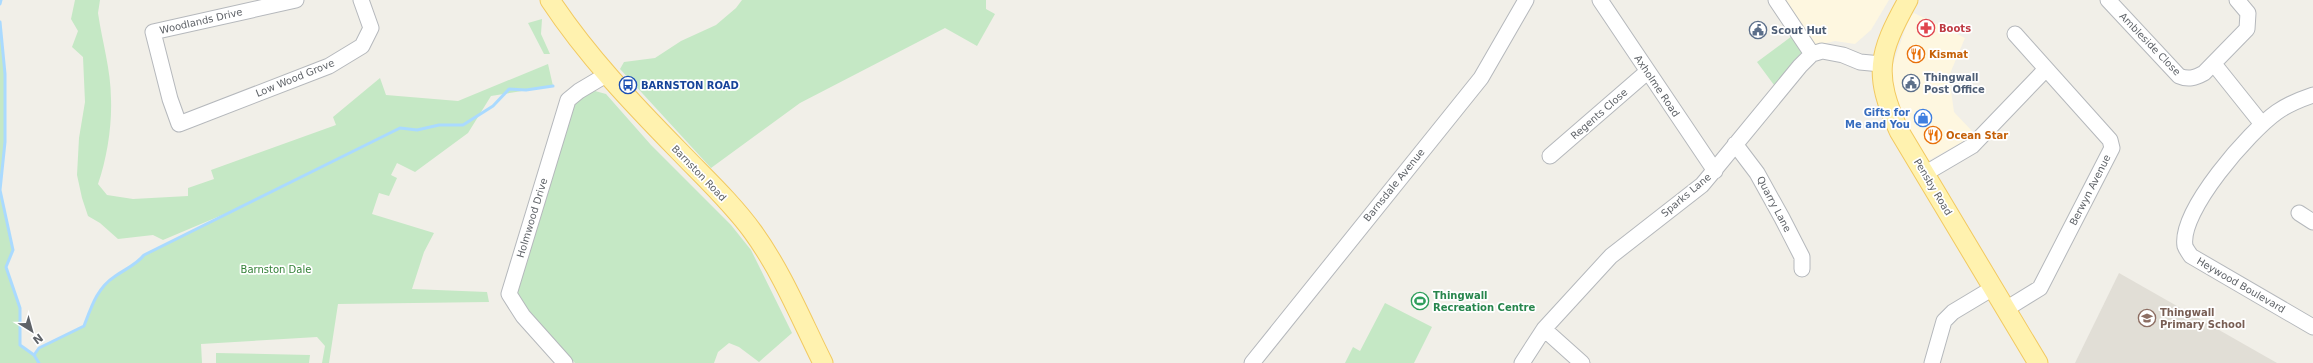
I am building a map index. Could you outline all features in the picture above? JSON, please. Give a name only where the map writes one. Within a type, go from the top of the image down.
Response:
[{"type":"main road","name":"Barnston Road","points":[[550,0],[570,30],[606,75],[720,194],[753,232],[773,262],[823,363]]},
{"type":"main road","name":"Pensby Road","points":[[1908,0],[1887,42],[1881,64],[1883,89],[1890,110],[1899,131],[1926,173],[2038,363]]},
{"type":"street","name":"Woodlands Drive","points":[[179,124],[170,100],[153,32],[296,0]]},
{"type":"street","name":"Low Wood Grove","points":[[179,124],[329,66],[362,46],[371,28],[361,0]]},
{"type":"street","name":"Barnsdale Avenue","points":[[1252,363],[1481,78],[1526,0]]},
{"type":"street","name":"Axholme Road","points":[[1600,0],[1715,171]]},
{"type":"street","points":[[1776,0],[1812,54],[1822,51],[1860,62],[1881,64]]},
{"type":"street","name":"Ambleside Close","points":[[2108,0],[2179,76],[2186,79],[2197,77],[2214,64],[2247,29],[2248,13],[2237,0]]},
{"type":"street","name":"Berwyn Avenue","points":[[2006,309],[2040,288],[2112,148],[2110,140],[2045,70],[2015,34]]},
{"type":"street","name":"Sparks Lane","points":[[1522,363],[1544,329],[1611,256],[1702,184],[1715,171],[1735,144],[1800,66],[1812,54]]},
{"type":"street","points":[[2214,64],[2262,124]]},
{"type":"street","points":[[1926,173],[1972,146],[2045,70]]},
{"type":"street","name":"Regents Close","points":[[1549,157],[1647,72]]},
{"type":"street","name":"Holmwood Drive","points":[[565,363],[523,316],[509,294],[568,100],[579,91],[606,75]]},
{"type":"street","name":"Heywood Boulevard","points":[[2313,95],[2278,111],[2262,124],[2214,179],[2196,206],[2186,232],[2185,246],[2191,256],[2313,327]]},
{"type":"street","name":"Quarry Lane","points":[[1735,144],[1757,173],[1775,205],[1802,257],[1802,269]]},
{"type":"street","points":[[2299,213],[2313,222]]},
{"type":"street","points":[[1932,363],[1944,321],[1953,312],[1994,288]]},
{"type":"street","points":[[1544,329],[1582,363]]},
{"type":"shaded area","points":[[1780,0],[1889,0],[1871,30],[1855,44],[1835,41],[1810,47]]},
{"type":"shaded area","points":[[1914,13],[1965,38],[1949,76],[1954,112],[1973,132],[1966,140],[1924,163],[1912,144],[1891,86],[1892,67],[1909,18]]},
{"type":"shaded area","name":"Thingwall Primary School","points":[[2119,273],[2277,363],[2075,363]]},
{"type":"green space","name":"Barnston Dale","points":[[75,0],[100,0],[98,13],[110,77],[111,120],[104,164],[98,184],[107,195],[133,199],[188,196],[188,188],[214,179],[211,170],[336,125],[333,117],[380,78],[386,95],[458,101],[548,64],[553,86],[491,96],[468,133],[415,172],[397,163],[391,175],[397,178],[389,196],[379,193],[372,214],[434,233],[424,252],[412,289],[487,292],[489,302],[338,304],[329,363],[322,363],[325,346],[317,337],[201,344],[202,363],[0,363],[0,190],[13,250],[6,267],[20,308],[21,345],[34,354],[39,348],[84,326],[95,299],[103,287],[118,274],[137,262],[144,255],[234,210],[163,240],[153,235],[118,239],[100,223],[88,216],[77,175],[79,138],[85,102],[83,57],[72,47],[78,31],[71,19]]},
{"type":"green space","points":[[742,0],[986,0],[986,9],[995,14],[977,46],[945,28],[800,103],[711,168],[620,69],[624,62],[655,58],[681,41],[716,25],[736,8]]},
{"type":"green space","points":[[542,19],[541,34],[550,54],[544,54],[528,23]]},
{"type":"green space","points":[[0,22],[5,74],[5,142],[0,190]]},
{"type":"green space","points":[[1792,36],[1802,52],[1774,85],[1757,62]]},
{"type":"green space","points":[[595,91],[606,94],[651,145],[731,225],[751,250],[792,333],[759,362],[739,347],[729,343],[718,352],[714,363],[575,363],[520,303],[516,294],[568,105],[583,95]]},
{"type":"green space","points":[[1385,303],[1432,327],[1414,363],[1345,363],[1353,347],[1360,351]]},
{"type":"green space","points":[[216,353],[310,355],[309,363],[216,363]]},
{"type":"waterway","points":[[0,4],[1,0]]},
{"type":"waterway","points":[[0,22],[5,74],[5,142],[0,190],[13,250],[6,267],[20,308],[20,345],[34,355],[39,363]]},
{"type":"waterway","points":[[34,355],[39,348],[84,326],[95,299],[103,287],[114,277],[137,262],[144,255],[400,128],[417,130],[439,125],[463,125],[493,106],[509,89],[526,90],[553,86]]},
{"type":"place","name":"Boots","points":[[1926,28]]},
{"type":"place","name":"Scout Hut","points":[[1758,30]]},
{"type":"place","name":"Kismat","points":[[1916,54]]},
{"type":"place","name":"Thingwall Post Office","points":[[1911,83]]},
{"type":"place","name":"BARNSTON ROAD","points":[[628,85]]},
{"type":"place","name":"Gifts for Me and You","points":[[1923,118]]},
{"type":"place","name":"Ocean Star","points":[[1933,135]]},
{"type":"place","name":"Thingwall Recreation Centre","points":[[1420,301]]},
{"type":"place","name":"Thingwall Primary School","points":[[2147,318]]}]
